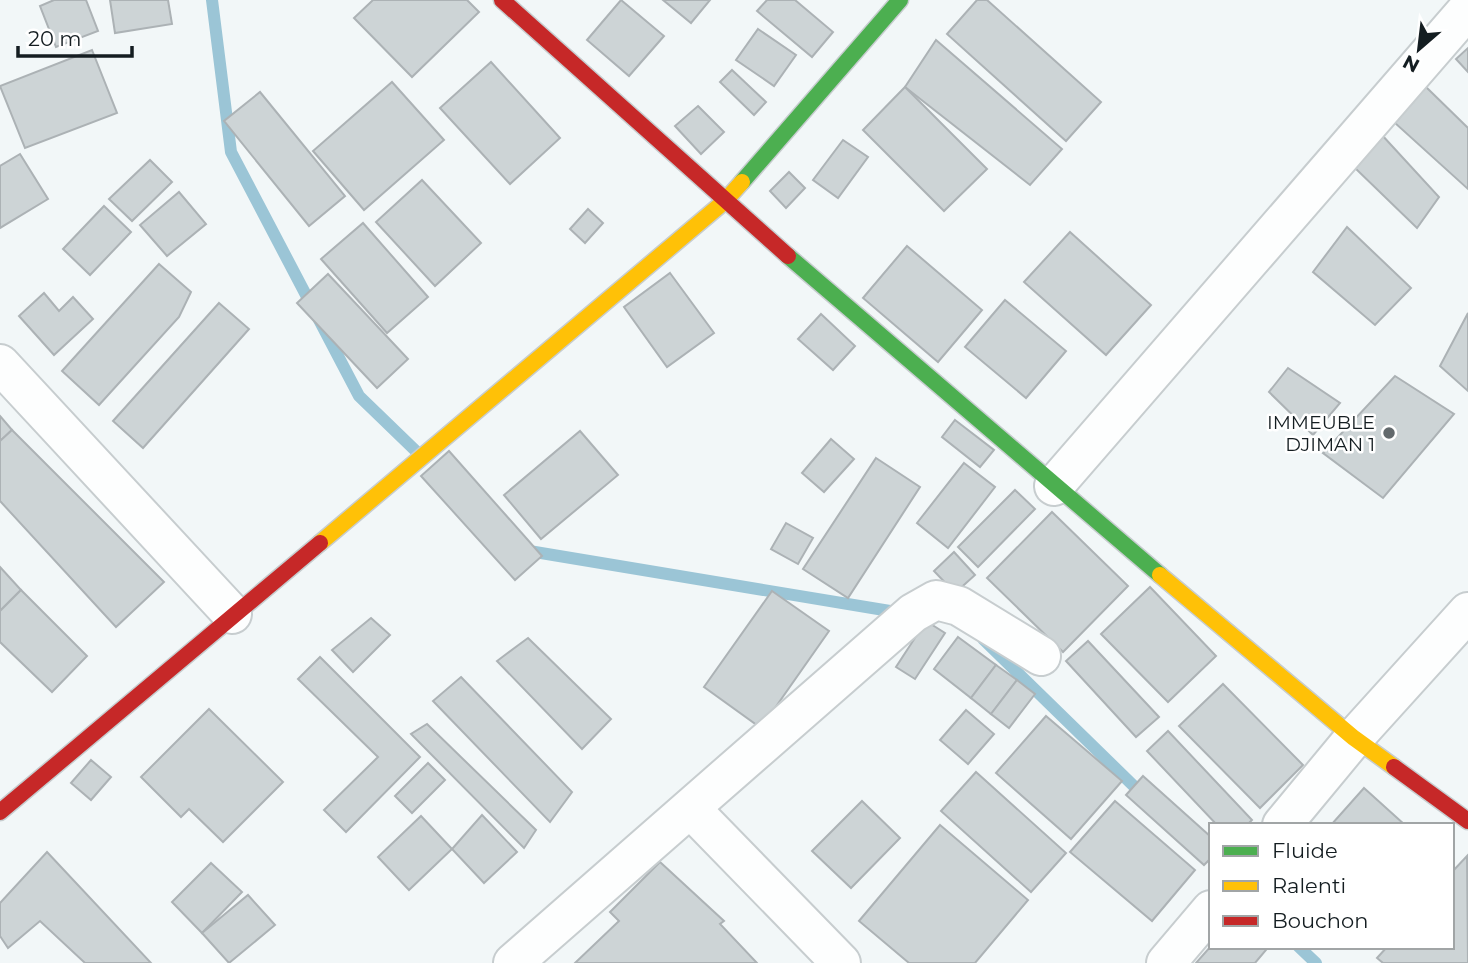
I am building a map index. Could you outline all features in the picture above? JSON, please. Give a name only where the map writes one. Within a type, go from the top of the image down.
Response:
[{"type":"street","points":[[502,0],[725,201],[1054,486],[1354,738],[1468,821]]},
{"type":"street","points":[[0,812],[725,201],[900,0]]},
{"type":"street","points":[[1054,486],[1468,9]]},
{"type":"street","points":[[0,364],[232,614]]},
{"type":"street","points":[[513,963],[913,613],[936,600],[960,606],[1041,656]]},
{"type":"street","points":[[1284,823],[1354,738],[1468,612]]},
{"type":"street","points":[[691,809],[841,963]]},
{"type":"street","points":[[1166,963],[1209,912]]},
{"type":"building","points":[[54,0],[86,0],[98,31],[56,47],[40,6]]},
{"type":"building","points":[[110,0],[168,0],[172,24],[115,33]]},
{"type":"building","points":[[373,0],[467,0],[479,12],[412,77],[354,18]]},
{"type":"building","points":[[621,0],[664,36],[629,76],[587,40]]},
{"type":"building","points":[[663,0],[710,0],[691,23]]},
{"type":"building","points":[[767,0],[795,0],[833,32],[812,57],[757,11]]},
{"type":"building","points":[[977,0],[987,0],[1101,102],[1066,141],[947,34]]},
{"type":"building","points":[[758,29],[796,55],[774,86],[736,60]]},
{"type":"building","points":[[936,40],[1062,149],[1030,185],[905,87]]},
{"type":"building","points":[[1468,48],[1468,72],[1456,59]]},
{"type":"building","points":[[92,50],[117,113],[25,148],[0,86]]},
{"type":"building","points":[[491,62],[560,138],[510,184],[440,108]]},
{"type":"building","points":[[732,70],[766,102],[754,115],[720,82]]},
{"type":"building","points":[[392,82],[444,140],[364,210],[313,151]]},
{"type":"building","points":[[1425,86],[1468,128],[1468,189],[1395,123]]},
{"type":"building","points":[[905,87],[987,169],[944,211],[863,130]]},
{"type":"building","points":[[260,92],[345,196],[309,226],[224,121]]},
{"type":"building","points":[[698,106],[724,132],[701,154],[675,126]]},
{"type":"building","points":[[1370,122],[1439,197],[1417,228],[1355,168]]},
{"type":"building","points":[[843,140],[868,157],[838,198],[813,180]]},
{"type":"building","points":[[20,154],[48,199],[0,228],[0,166]]},
{"type":"building","points":[[150,160],[172,182],[132,221],[109,199]]},
{"type":"building","points":[[789,172],[805,188],[786,208],[770,191]]},
{"type":"building","points":[[422,180],[481,243],[435,286],[376,222]]},
{"type":"building","points":[[179,192],[206,224],[167,256],[140,225]]},
{"type":"building","points":[[104,206],[131,232],[90,275],[63,249]]},
{"type":"building","points":[[588,209],[603,223],[585,243],[570,229]]},
{"type":"building","points":[[363,223],[428,297],[387,333],[321,259]]},
{"type":"building","points":[[1347,227],[1411,288],[1375,325],[1313,272]]},
{"type":"building","points":[[1070,232],[1151,305],[1106,355],[1024,282]]},
{"type":"building","points":[[907,246],[982,310],[938,362],[863,298]]},
{"type":"building","points":[[159,264],[191,292],[179,317],[99,405],[62,371]]},
{"type":"building","points":[[670,273],[714,333],[667,367],[624,307]]},
{"type":"building","points":[[328,274],[408,359],[377,388],[297,303]]},
{"type":"building","points":[[44,293],[59,311],[73,297],[93,319],[54,355],[19,316]]},
{"type":"building","points":[[1005,300],[1066,351],[1026,398],[965,347]]},
{"type":"building","points":[[219,303],[249,329],[143,448],[113,421]]},
{"type":"building","points":[[1468,313],[1468,391],[1440,366]]},
{"type":"building","points":[[821,314],[855,346],[833,370],[798,339]]},
{"type":"building","points":[[1288,368],[1340,403],[1313,435],[1269,392]]},
{"type":"building","name":"IMMEUBLE DJIMAN 1","points":[[1395,376],[1454,414],[1383,498],[1323,453]]},
{"type":"building","points":[[0,416],[12,430],[0,441]]},
{"type":"building","points":[[955,420],[994,450],[980,467],[942,437]]},
{"type":"building","points":[[12,430],[164,582],[116,627],[0,501],[0,441]]},
{"type":"building","points":[[580,431],[618,475],[541,539],[504,495]]},
{"type":"building","points":[[831,439],[854,459],[824,492],[802,473]]},
{"type":"building","points":[[449,451],[542,556],[515,580],[421,476]]},
{"type":"building","points":[[876,458],[920,487],[848,598],[803,569]]},
{"type":"building","points":[[964,463],[995,487],[948,548],[917,523]]},
{"type":"building","points":[[1015,490],[1035,509],[978,567],[958,547]]},
{"type":"building","points":[[1052,512],[1128,586],[1063,652],[987,578]]},
{"type":"building","points":[[786,523],[813,538],[798,564],[771,549]]},
{"type":"building","points":[[954,552],[975,575],[955,593],[934,571]]},
{"type":"building","points":[[0,567],[21,590],[0,611]]},
{"type":"building","points":[[1150,587],[1216,656],[1168,702],[1101,634]]},
{"type":"building","points":[[21,590],[87,656],[52,692],[0,642],[0,611]]},
{"type":"building","points":[[772,591],[829,631],[761,728],[704,687]]},
{"type":"building","points":[[371,618],[390,635],[353,672],[332,650]]},
{"type":"building","points":[[926,621],[945,633],[915,679],[896,667]]},
{"type":"building","points":[[958,637],[996,665],[971,698],[934,669]]},
{"type":"building","points":[[528,638],[611,719],[582,749],[497,661]]},
{"type":"building","points":[[1088,641],[1159,717],[1136,737],[1066,661]]},
{"type":"building","points":[[320,657],[420,757],[346,832],[324,810],[378,757],[298,679]]},
{"type":"building","points":[[996,665],[1017,680],[991,714],[971,698]]},
{"type":"building","points":[[461,677],[572,792],[550,822],[433,701]]},
{"type":"building","points":[[1017,680],[1035,694],[1009,728],[991,714]]},
{"type":"building","points":[[1223,684],[1303,765],[1260,808],[1179,726]]},
{"type":"building","points":[[209,709],[283,782],[223,842],[189,809],[181,817],[141,777]]},
{"type":"building","points":[[966,710],[994,734],[968,764],[940,740]]},
{"type":"building","points":[[1046,716],[1122,781],[1071,839],[996,773]]},
{"type":"building","points":[[427,724],[536,830],[524,848],[411,734]]},
{"type":"building","points":[[1168,731],[1252,820],[1249,823],[1215,823],[1147,751]]},
{"type":"building","points":[[91,760],[111,777],[91,800],[71,783]]},
{"type":"building","points":[[428,763],[445,780],[412,813],[395,796]]},
{"type":"building","points":[[976,772],[1066,853],[1031,892],[941,811]]},
{"type":"building","points":[[1143,776],[1209,835],[1209,860],[1204,865],[1126,795]]},
{"type":"building","points":[[1364,788],[1403,823],[1333,823]]},
{"type":"building","points":[[862,801],[900,838],[851,888],[812,851]]},
{"type":"building","points":[[1115,801],[1195,870],[1152,921],[1070,852]]},
{"type":"building","points":[[482,815],[517,852],[484,883],[452,849]]},
{"type":"building","points":[[421,816],[452,849],[409,890],[378,857]]},
{"type":"building","points":[[940,825],[1028,900],[975,963],[909,963],[859,921]]},
{"type":"building","points":[[47,852],[151,963],[85,963],[40,921],[8,948],[0,936],[0,903]]},
{"type":"building","points":[[1467,856],[1468,963],[1383,963],[1377,958],[1385,949],[1454,949],[1454,870]]},
{"type":"building","points":[[660,862],[724,921],[720,924],[757,963],[575,963],[619,921],[610,912]]},
{"type":"building","points":[[211,863],[242,892],[202,933],[172,902]]},
{"type":"building","points":[[248,895],[275,925],[229,963],[202,933]]},
{"type":"building","points":[[1209,948],[1266,950],[1255,963],[1196,963]]},
{"type":"waterway","points":[[212,0],[231,152],[359,396],[420,455]]},
{"type":"waterway","points":[[523,550],[902,613]]},
{"type":"waterway","points":[[983,639],[1145,797]]},
{"type":"waterway","points":[[1301,949],[1316,963]]},
{"type":"traffic: fast","points":[[742,182],[900,0]]},
{"type":"traffic: fast","points":[[788,256],[1160,575]]},
{"type":"traffic: slow","points":[[320,543],[725,201],[742,182]]},
{"type":"traffic: slow","points":[[1160,575],[1354,738],[1394,767]]},
{"type":"traffic: jam","points":[[502,0],[788,256]]},
{"type":"traffic: jam","points":[[0,812],[320,543]]},
{"type":"traffic: jam","points":[[1394,767],[1468,821]]},
{"type":"place","name":"IMMEUBLE DJIMAN 1","points":[[1389,433]]}]
